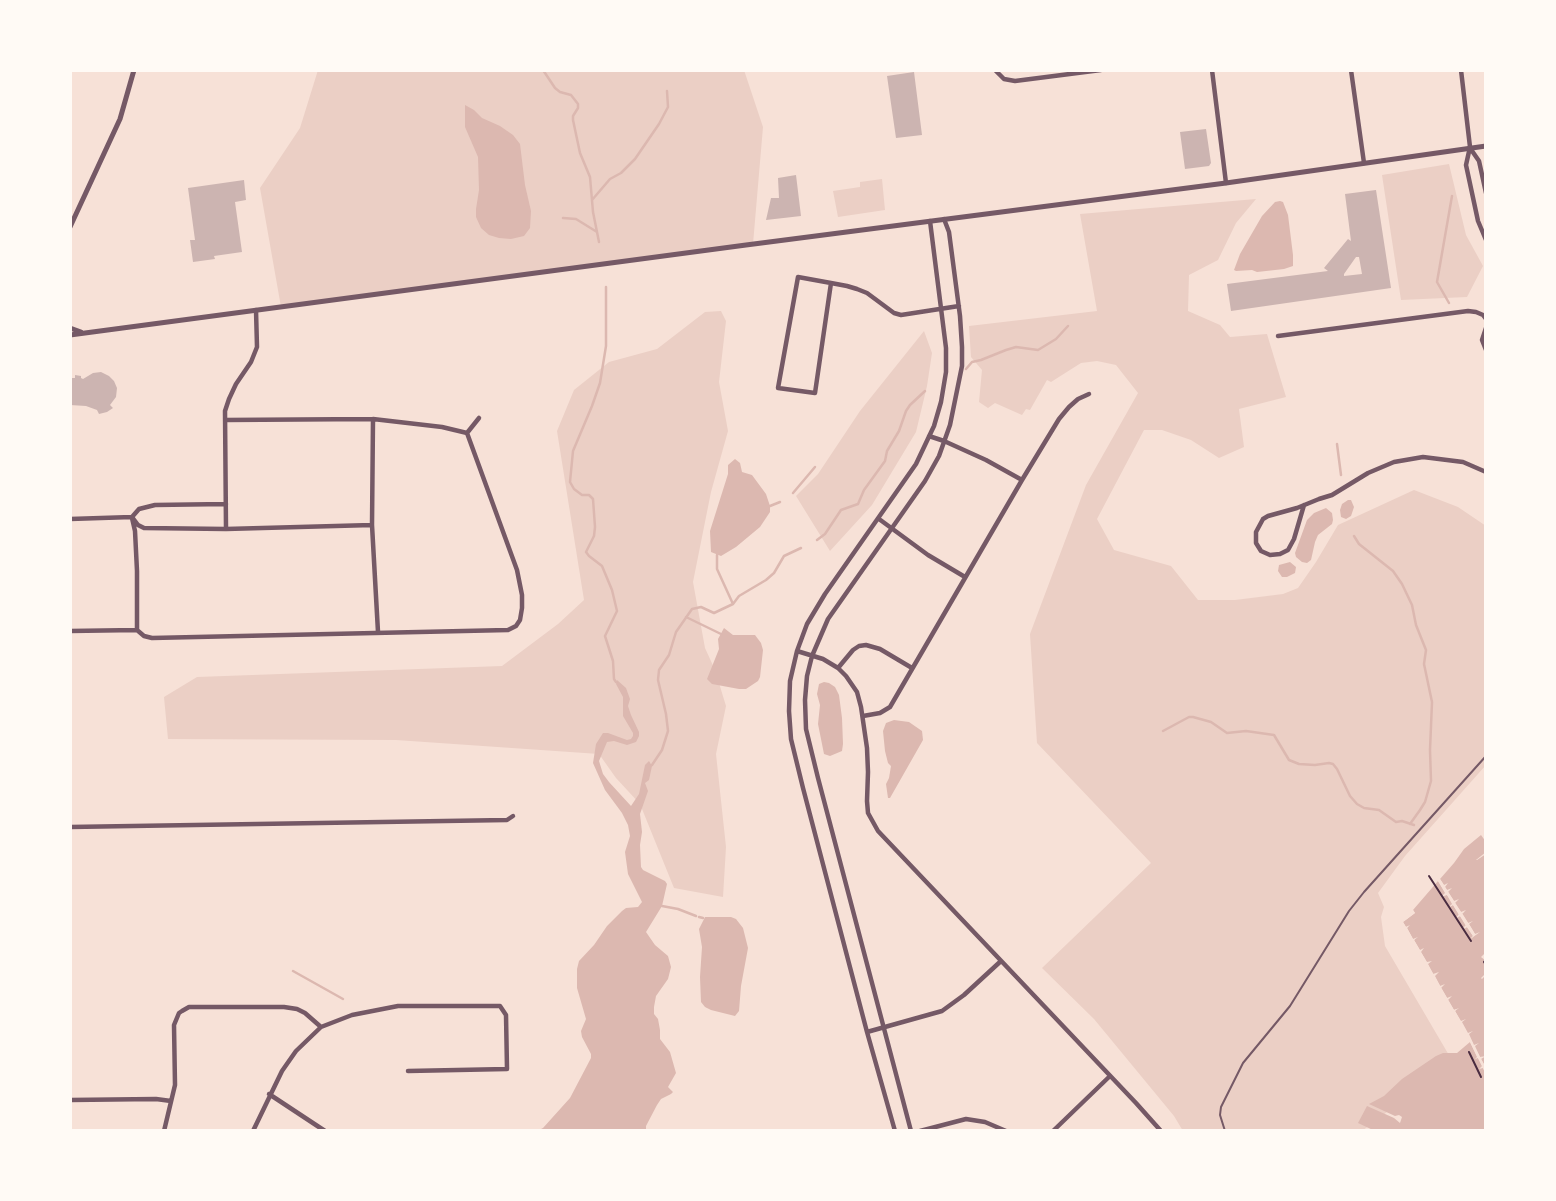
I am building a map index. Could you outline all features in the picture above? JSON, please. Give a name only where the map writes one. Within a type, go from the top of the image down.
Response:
[{"type":"street","points":[[70,227],[120,119],[134,70]]},
{"type":"street","points":[[995,70],[1004,79],[1015,81],[1101,70]]},
{"type":"street","points":[[1212,70],[1226,183]]},
{"type":"street","points":[[1351,70],[1364,163]]},
{"type":"street","points":[[1461,70],[1470,147],[1466,165],[1478,222],[1486,240]]},
{"type":"street","points":[[70,335],[1226,183],[1486,146]]},
{"type":"street","points":[[1470,147],[1479,162],[1486,193]]},
{"type":"street","points":[[911,1131],[806,729],[805,700],[812,656],[828,619],[925,481],[944,441],[956,401],[962,347],[949,232],[944,219]]},
{"type":"street","points":[[895,1131],[791,738],[790,681],[807,624],[916,464],[940,402],[946,372],[946,348],[930,221]]},
{"type":"street","points":[[831,283],[815,393],[778,388],[798,277],[847,285],[867,293],[901,316],[959,306]]},
{"type":"street","points":[[226,529],[225,411],[236,384],[251,362],[257,347],[256,310]]},
{"type":"street","points":[[1278,336],[1468,311],[1483,315],[1486,319]]},
{"type":"street","points":[[70,328],[84,333]]},
{"type":"street","points":[[1486,328],[1482,340],[1486,350]]},
{"type":"street","points":[[863,716],[880,713],[890,707],[1059,419],[1078,399],[1089,394]]},
{"type":"street","points":[[467,433],[479,418]]},
{"type":"street","points":[[225,420],[373,419],[442,427],[467,433]]},
{"type":"street","points":[[373,419],[372,525],[378,632]]},
{"type":"street","points":[[70,631],[137,630],[152,638],[508,630],[520,620],[522,608],[517,570],[467,433]]},
{"type":"street","points":[[929,436],[986,460],[1022,480]]},
{"type":"street","points":[[1304,505],[1288,550],[1270,555],[1261,551],[1256,543],[1256,532],[1263,519],[1332,495],[1368,473],[1394,462],[1423,457],[1462,462],[1486,472]]},
{"type":"street","points":[[70,519],[132,517],[139,509],[155,505],[226,504]]},
{"type":"street","points":[[132,517],[144,528],[372,525]]},
{"type":"street","points":[[132,517],[137,571],[137,630]]},
{"type":"street","points":[[879,519],[928,555],[965,577]]},
{"type":"street","points":[[838,668],[853,650],[866,645],[880,649],[912,668]]},
{"type":"street","points":[[797,651],[823,659],[838,668],[853,685],[860,700],[868,772],[867,801],[872,822],[878,831],[1161,1131]]},
{"type":"street","points":[[70,827],[507,820],[513,816]]},
{"type":"street","points":[[867,1032],[942,1011],[1001,961]]},
{"type":"street","points":[[253,1131],[282,1071],[296,1051],[321,1027],[352,1015],[398,1006],[499,1006],[506,1015],[507,1069],[408,1071]]},
{"type":"street","points":[[164,1131],[175,1085],[174,1025],[179,1013],[189,1007],[284,1007],[305,1013],[321,1027]]},
{"type":"street","points":[[1053,1131],[1110,1076]]},
{"type":"street","points":[[270,1094],[325,1131]]},
{"type":"street","points":[[70,1100],[156,1098],[171,1101]]},
{"type":"street","points":[[920,1131],[966,1119],[985,1122],[1006,1131]]},
{"type":"lane","points":[[1225,1131],[1220,1115],[1221,1107],[1243,1063],[1290,1006],[1349,911],[1364,892],[1486,756]]},
{"type":"path","points":[[1429,876],[1471,941]]},
{"type":"path","points":[[1486,960],[1486,965]]},
{"type":"path","points":[[1469,1052],[1481,1077]]},
{"type":"shaded area","points":[[318,70],[744,70],[763,127],[753,244],[281,307],[260,188],[300,128]]},
{"type":"shaded area","points":[[465,105],[513,135],[520,144],[531,211],[530,228],[524,236],[511,239],[489,235],[481,228],[476,217],[478,157],[465,127]]},
{"type":"shaded area","points":[[1449,164],[1466,235],[1483,266],[1467,297],[1401,300],[1382,175]]},
{"type":"shaded area","points":[[882,179],[885,210],[838,217],[833,191],[860,187],[860,182]]},
{"type":"shaded area","points":[[1256,199],[1236,223],[1218,260],[1189,275],[1188,311],[1220,325],[1230,337],[1267,334],[1286,397],[1239,409],[1244,447],[1219,458],[1191,440],[1162,430],[1144,430],[1097,519],[1114,550],[1171,566],[1198,600],[1235,600],[1283,594],[1298,588],[1338,525],[1414,490],[1458,507],[1486,526],[1486,765],[1405,856],[1378,893],[1384,907],[1381,917],[1385,946],[1453,1062],[1362,1131],[1183,1131],[1174,1116],[1094,1019],[1042,968],[1151,863],[1037,743],[1030,634],[1086,485],[1138,393],[1116,365],[1097,361],[1081,363],[1051,382],[1047,380],[1030,410],[1026,409],[1022,415],[995,403],[988,408],[979,402],[982,370],[971,357],[969,326],[1097,311],[1080,214]]},
{"type":"shaded area","points":[[1275,202],[1283,202],[1288,215],[1293,266],[1257,272],[1234,270],[1262,216]]},
{"type":"shaded area","points":[[721,311],[726,321],[719,382],[728,431],[711,492],[693,582],[705,648],[726,706],[716,754],[726,847],[723,897],[674,888],[640,804],[599,754],[396,740],[168,739],[164,697],[197,677],[502,666],[558,624],[584,600],[557,431],[574,390],[609,362],[657,349],[705,312]]},
{"type":"shaded area","points":[[924,331],[932,353],[916,432],[872,505],[830,551],[796,496],[818,474],[860,411]]},
{"type":"shaded area","points":[[735,459],[740,463],[742,472],[752,475],[766,494],[770,512],[760,527],[721,556],[711,552],[710,531],[728,474],[728,465]]},
{"type":"shaded area","points":[[1351,500],[1354,507],[1351,516],[1346,519],[1341,517],[1340,510],[1342,504]]},
{"type":"shaded area","points":[[1326,508],[1332,513],[1332,524],[1318,535],[1311,560],[1302,562],[1295,553],[1307,520],[1314,513]]},
{"type":"shaded area","points":[[1290,562],[1296,567],[1295,573],[1282,577],[1278,571],[1279,565]]},
{"type":"shaded area","points":[[724,628],[733,635],[755,635],[761,643],[763,650],[760,677],[746,689],[712,684],[707,679],[719,649],[718,639]]},
{"type":"shaded area","points":[[617,680],[626,688],[630,699],[628,706],[639,736],[636,742],[627,745],[607,742],[599,761],[603,774],[631,806],[639,794],[645,765],[649,761],[652,766],[649,780],[645,783],[648,791],[640,814],[641,867],[667,884],[662,906],[646,932],[655,945],[668,956],[671,967],[668,979],[656,996],[654,1014],[658,1019],[660,1039],[670,1052],[676,1073],[668,1087],[673,1092],[661,1099],[646,1126],[646,1131],[537,1131],[543,1128],[570,1098],[591,1058],[581,1031],[586,1019],[577,988],[579,961],[622,911],[638,907],[642,902],[628,874],[625,852],[630,836],[628,825],[605,790],[593,763],[596,744],[603,733],[627,740],[633,736],[623,716],[623,697],[616,684]]},
{"type":"shaded area","points":[[824,682],[835,687],[839,695],[842,718],[842,751],[830,756],[824,754],[818,724],[820,705],[817,694],[819,684]]},
{"type":"shaded area","points":[[894,720],[909,722],[922,731],[923,740],[888,798],[886,784],[891,766],[885,751],[883,731],[886,723]]},
{"type":"shaded area","points":[[1481,835],[1486,842],[1486,852],[1476,860],[1486,854],[1486,952],[1481,957],[1486,961],[1486,973],[1481,978],[1486,975],[1486,1068],[1456,1009],[1454,1010],[1408,926],[1403,922],[1415,913],[1413,910],[1438,881],[1453,904],[1450,906],[1453,905],[1459,915],[1457,917],[1460,916],[1466,926],[1464,929],[1467,927],[1473,936],[1471,939],[1475,934],[1462,913],[1464,912],[1461,912],[1440,879],[1464,849]]},
{"type":"shaded area","points":[[705,917],[731,917],[743,928],[748,948],[739,1011],[735,1016],[711,1010],[701,1002],[702,947],[699,929]]},
{"type":"shaded area","points":[[1470,1042],[1486,1072],[1486,1131],[1375,1131],[1358,1123],[1367,1106],[1400,1123],[1402,1117],[1399,1115],[1395,1116],[1369,1104],[1384,1096],[1402,1079],[1436,1056],[1457,1053]]},
{"type":"pier","points":[[1440,879],[1444,885],[1448,883],[1445,887],[1447,890],[1452,888],[1448,892],[1454,901],[1459,899],[1455,903],[1461,912],[1466,910],[1462,914],[1468,923],[1473,921],[1469,924],[1475,934],[1480,932],[1469,940],[1473,936],[1467,927],[1462,929],[1466,925],[1460,916],[1455,919],[1459,914],[1453,905],[1448,908],[1452,904],[1447,895],[1441,897],[1445,893],[1438,881]]},
{"type":"pier","points":[[1413,910],[1415,913],[1403,922],[1406,927],[1410,925],[1407,928],[1413,939],[1418,937],[1414,940],[1420,950],[1424,948],[1421,952],[1427,962],[1432,961],[1428,964],[1433,974],[1439,972],[1435,976],[1440,986],[1445,984],[1441,988],[1447,998],[1452,996],[1448,1000],[1454,1010],[1459,1008],[1455,1011],[1461,1021],[1466,1019],[1462,1022],[1468,1033],[1473,1031],[1469,1034],[1474,1045],[1479,1043],[1475,1046],[1480,1057],[1486,1056],[1481,1059],[1486,1068],[1485,1073],[1483,1068],[1479,1069],[1482,1066],[1478,1058],[1475,1059],[1477,1057],[1470,1042],[1401,924]]},
{"type":"building","points":[[914,72],[922,135],[896,138],[887,76]]},
{"type":"building","points":[[1206,129],[1211,163],[1209,166],[1185,169],[1180,132]]},
{"type":"building","points":[[796,175],[801,216],[766,220],[771,198],[779,198],[778,178]]},
{"type":"building","points":[[244,180],[246,200],[235,202],[242,252],[193,262],[190,240],[195,240],[188,188]]},
{"type":"building","points":[[1376,190],[1391,288],[1231,311],[1227,284],[1328,271],[1324,268],[1348,239],[1351,241],[1345,194]],"holes":[[[1356,257],[1359,257],[1362,274],[1344,276]]]},
{"type":"building","points":[[101,372],[114,381],[117,388],[116,397],[110,405],[113,408],[99,414],[97,410],[86,406],[70,405],[70,378],[75,378],[75,375],[83,379]]},
{"type":"waterway","points":[[543,70],[555,88],[571,95],[578,104],[573,120],[580,153],[590,177],[599,242]]},
{"type":"waterway","points":[[592,200],[610,179],[621,173],[635,159],[668,107],[667,91]]},
{"type":"waterway","points":[[1449,303],[1437,282],[1452,196]]},
{"type":"waterway","points":[[563,218],[576,219],[597,232]]},
{"type":"waterway","points":[[606,287],[606,346],[600,383],[573,451],[570,482],[582,495],[589,495],[593,499],[594,536],[586,552],[602,566],[617,611],[605,636],[616,682]]},
{"type":"waterway","points":[[966,369],[972,362],[1016,347],[1038,350],[1056,339],[1068,326]]},
{"type":"waterway","points":[[817,540],[825,534],[841,510],[858,504],[864,490],[885,461],[906,411],[925,391]]},
{"type":"waterway","points":[[1337,444],[1341,475]]},
{"type":"waterway","points":[[793,493],[815,467]]},
{"type":"waterway","points":[[770,506],[780,502]]},
{"type":"waterway","points":[[1354,536],[1359,544],[1393,571],[1402,584],[1412,605],[1416,625],[1426,650],[1424,664],[1432,702],[1431,781],[1425,802],[1410,824]]},
{"type":"waterway","points":[[652,765],[662,750],[668,731],[658,680],[659,670],[669,655],[676,632],[692,609],[701,607],[714,613],[733,604],[739,596],[774,573],[784,556],[801,548]]},
{"type":"waterway","points":[[717,555],[717,569],[733,604]]},
{"type":"waterway","points":[[686,617],[721,634]]},
{"type":"waterway","points":[[1163,731],[1193,717],[1211,722],[1227,733],[1246,731],[1274,735],[1289,760],[1299,764],[1333,764],[1357,804],[1379,810],[1396,822],[1414,825]]},
{"type":"waterway","points":[[662,906],[696,916]]},
{"type":"waterway","points":[[699,917],[703,918]]},
{"type":"waterway","points":[[293,971],[343,999]]}]
